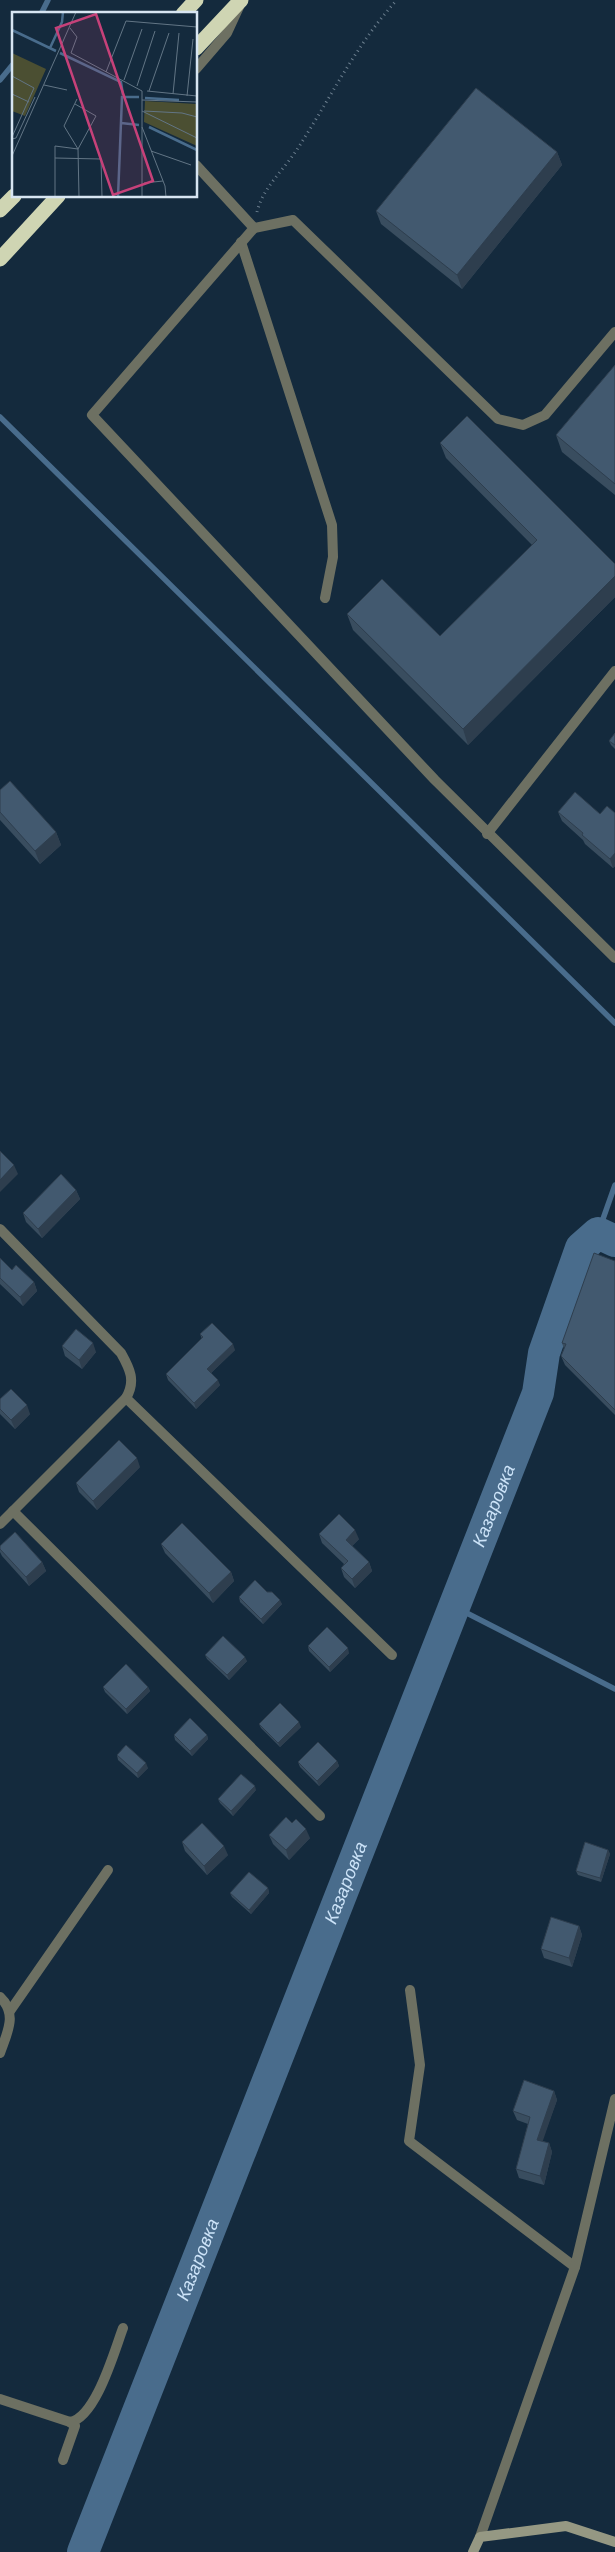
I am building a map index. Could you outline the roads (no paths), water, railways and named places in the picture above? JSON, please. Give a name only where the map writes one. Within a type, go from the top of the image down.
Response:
[{"type":"highway","points":[[185,12],[196,0]]},
{"type":"highway","points":[[198,46],[242,0]]},
{"type":"highway","points":[[0,210],[12,198]]},
{"type":"highway","points":[[0,259],[56,198]]},
{"type":"street","points":[[198,67],[227,32],[242,0]]},
{"type":"street","points":[[198,167],[254,228]]},
{"type":"street","points":[[615,332],[545,415],[524,425],[498,418],[293,220],[254,228],[92,415],[487,834],[615,958]]},
{"type":"street","points":[[241,242],[332,524],[334,557],[325,598]]},
{"type":"street","points":[[487,834],[615,671]]},
{"type":"street","points":[[0,1229],[121,1353],[132,1377],[131,1389],[126,1398],[0,1524]]},
{"type":"street","points":[[126,1398],[392,1655]]},
{"type":"street","points":[[13,1511],[320,1816]]},
{"type":"street","points":[[0,2054],[10,2016],[108,1870]]},
{"type":"street","points":[[410,1990],[420,2065],[409,2141],[574,2267]]},
{"type":"street","points":[[0,1997],[10,2016]]},
{"type":"street","points":[[473,2552],[480,2537],[574,2267],[615,2099]]},
{"type":"street","points":[[70,2422],[79,2420],[87,2412],[123,2328]]},
{"type":"street","points":[[0,2399],[70,2422],[74,2426],[74,2432],[63,2460]]},
{"type":"street","points":[[480,2537],[566,2526],[615,2542]]},
{"type":"waterway","points":[[42,12],[48,0]]},
{"type":"waterway","points":[[0,80],[12,65]]},
{"type":"waterway","points":[[0,417],[615,1023]]},
{"type":"waterway","points":[[598,1233],[615,1185]]},
{"type":"waterway","name":"Казаровка","points":[[83,2552],[538,1393],[544,1353],[581,1248],[598,1233],[615,1241]]},
{"type":"waterway","points":[[453,1606],[615,1689]]}]
